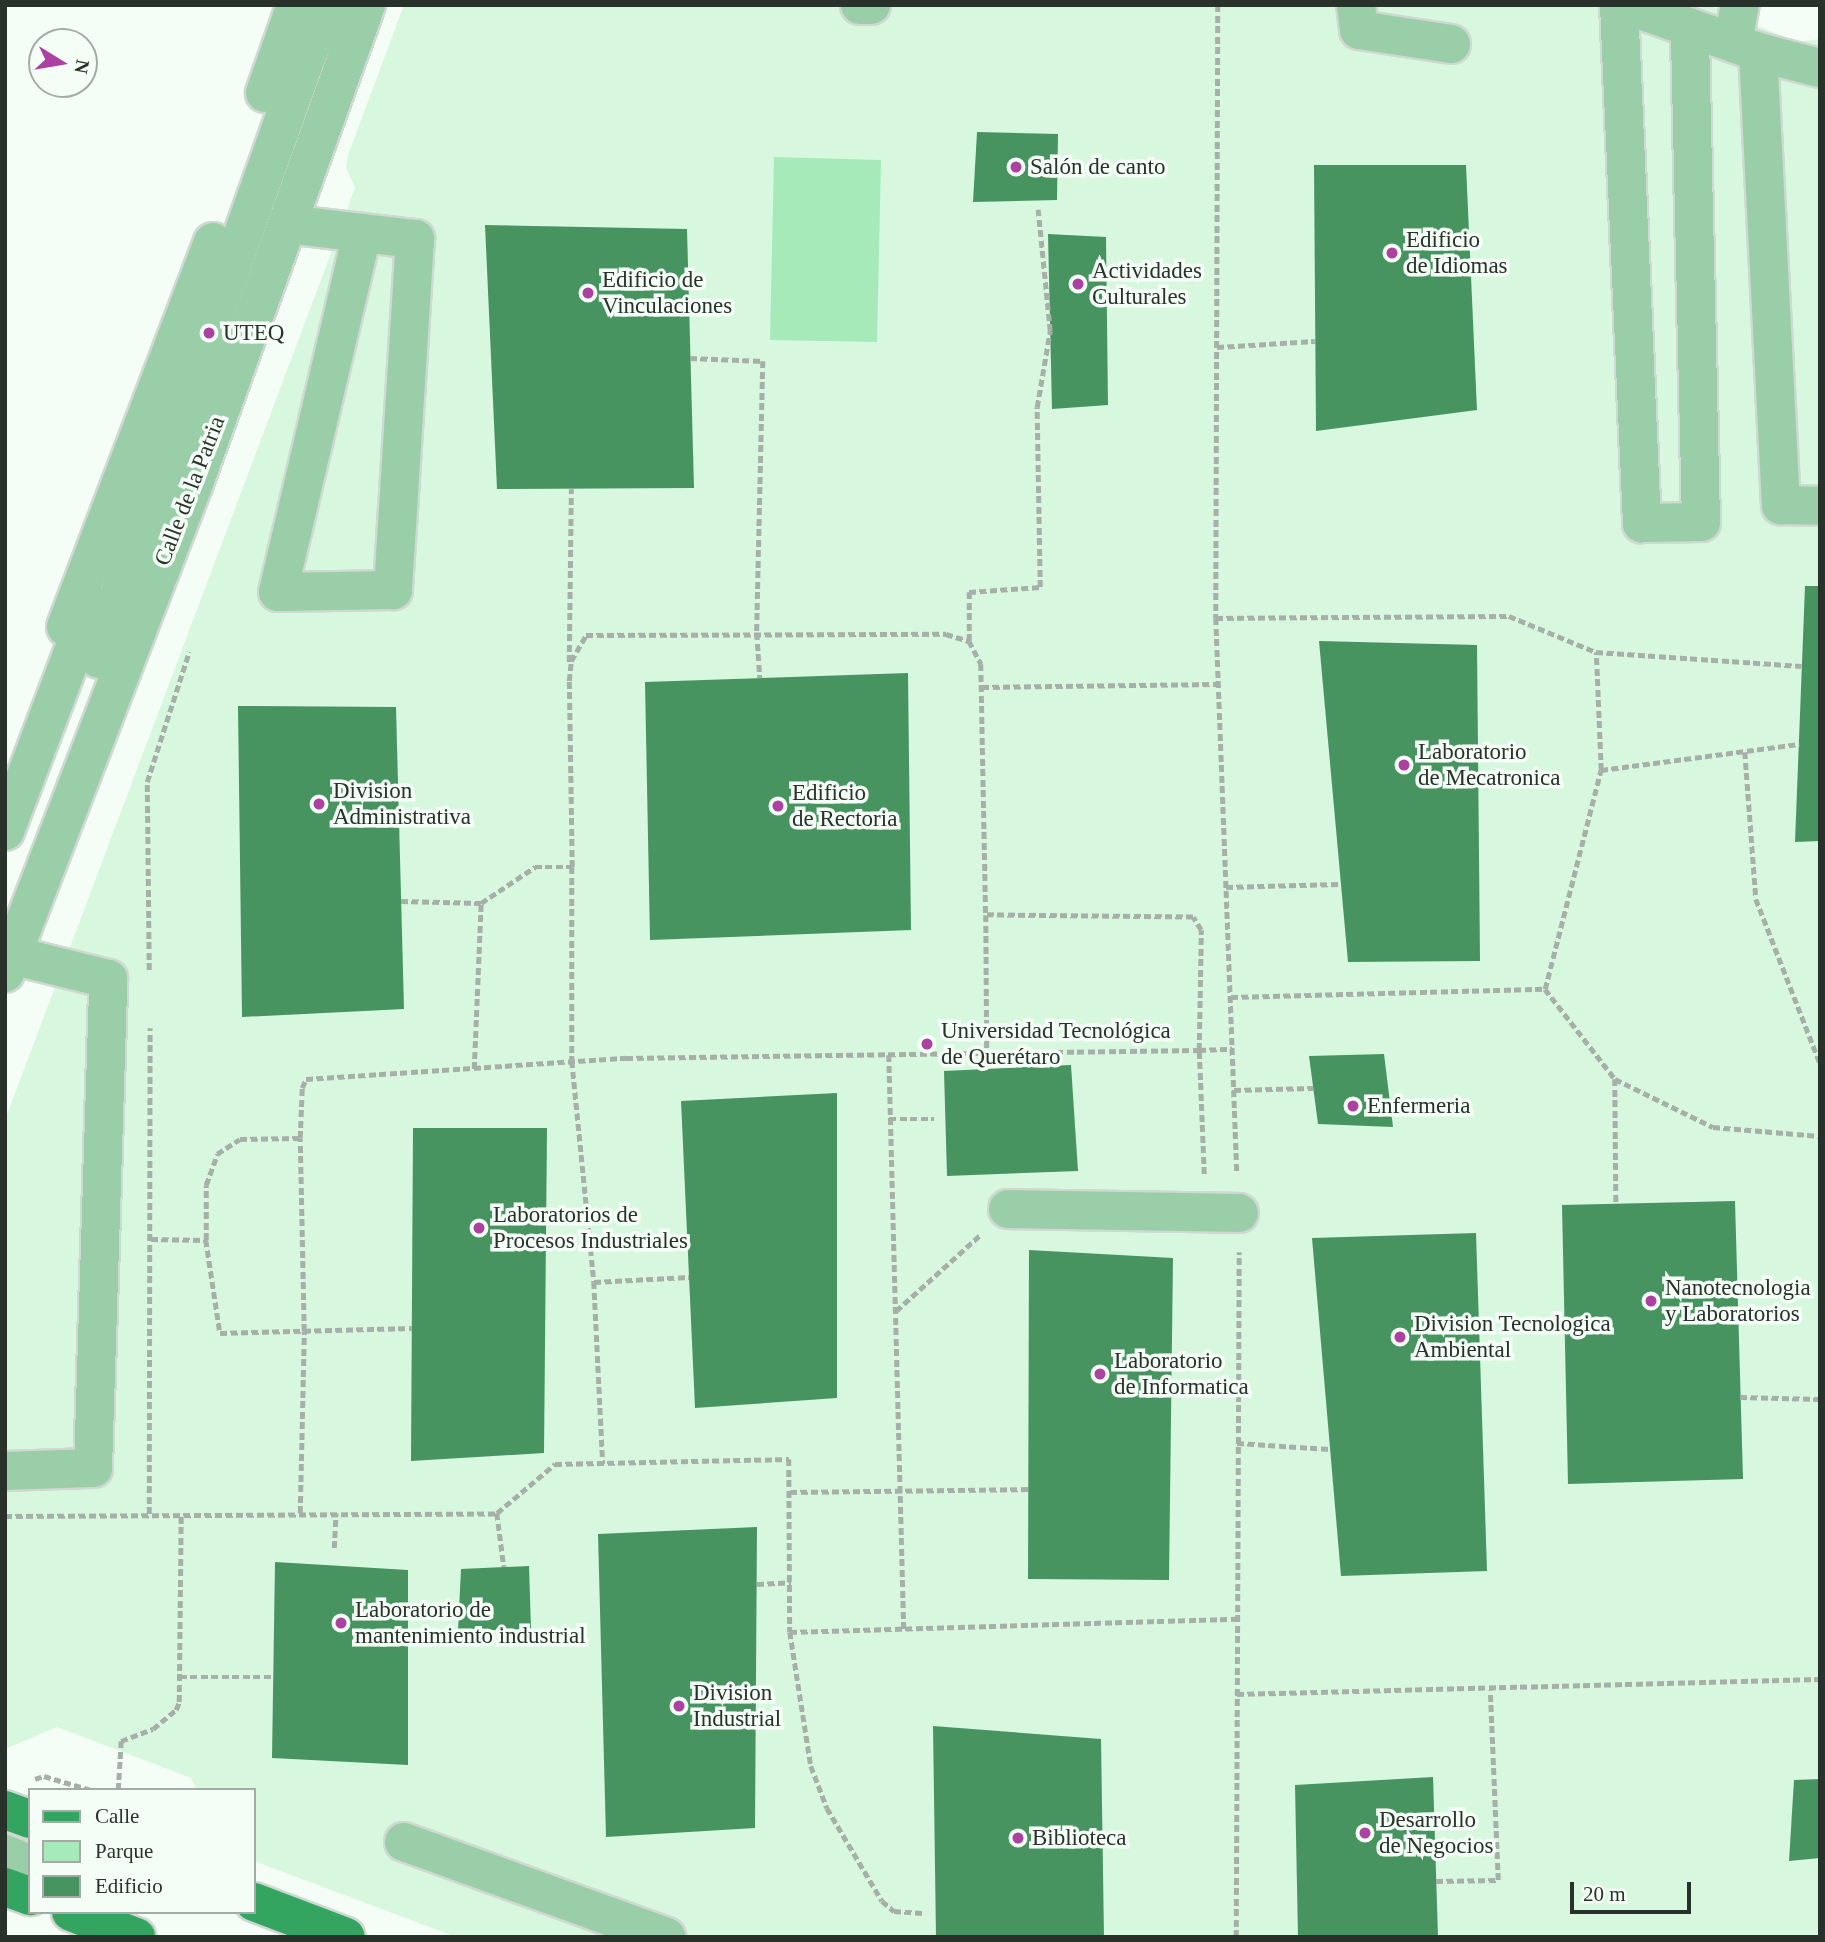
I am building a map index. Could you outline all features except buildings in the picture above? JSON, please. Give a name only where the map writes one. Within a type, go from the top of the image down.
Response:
[{"type":"main road","points":[[5,1810],[28,1818]]},
{"type":"main road","points":[[5,1887],[28,1895]]},
{"type":"main road","points":[[256,1903],[346,1937]]},
{"type":"main road","points":[[76,1914],[136,1937]]},
{"type":"street","points":[[5,786],[202,275],[296,5]]},
{"type":"street","points":[[5,831],[144,464],[311,5]]},
{"type":"street","points":[[5,903],[94,675],[159,470],[303,62],[328,5]]},
{"type":"street","name":"Calle de la Patria","points":[[9,964],[194,483],[366,5]]},
{"type":"street","points":[[860,5],[871,5]]},
{"type":"street","points":[[1356,5],[1359,30],[1451,44]]},
{"type":"street","points":[[1619,5],[1642,523],[1701,523],[1690,27]]},
{"type":"street","points":[[1627,5],[1746,47],[1820,68]]},
{"type":"street","points":[[1740,5],[1746,47],[1781,505],[1820,506]]},
{"type":"street","points":[[287,224],[415,239],[393,590],[278,592],[362,233]]},
{"type":"street","points":[[5,1471],[93,1468],[107,979],[9,964]]},
{"type":"street","points":[[1008,1209],[1239,1213]]},
{"type":"street","points":[[404,1842],[666,1937]]},
{"type":"street","points":[[5,1854],[28,1863]]},
{"type":"path","points":[[1218,5],[1216,618],[1239,1213],[1236,1937]]},
{"type":"path","points":[[987,1053],[982,687],[981,664],[969,641],[969,592],[1040,587],[1037,407],[1050,331],[1038,210]]},
{"type":"path","points":[[1217,345],[1315,341]]},
{"type":"path","points":[[690,358],[763,361],[757,634],[760,678]]},
{"type":"path","points":[[571,489],[569,681],[572,1061],[594,1282],[603,1464]]},
{"type":"path","points":[[1216,618],[1509,616],[1596,652],[1802,666]]},
{"type":"path","points":[[569,681],[571,661],[586,635],[946,634],[969,641]]},
{"type":"path","points":[[149,973],[147,782],[189,652]]},
{"type":"path","points":[[1545,989],[1601,770],[1596,652]]},
{"type":"path","points":[[982,687],[1218,684]]},
{"type":"path","points":[[1601,770],[1799,744]]},
{"type":"path","points":[[1745,752],[1756,899],[1820,1063]]},
{"type":"path","points":[[401,901],[481,904],[535,867],[572,867]]},
{"type":"path","points":[[1226,887],[1340,884]]},
{"type":"path","points":[[474,1069],[481,904]]},
{"type":"path","points":[[986,915],[1193,917],[1202,930],[1199,1050],[1204,1177],[1201,1183]]},
{"type":"path","points":[[1231,998],[1545,989]]},
{"type":"path","points":[[1545,989],[1615,1079],[1713,1127],[1820,1136]]},
{"type":"path","points":[[149,1514],[150,1025]]},
{"type":"path","points":[[300,1513],[304,1331],[300,1139],[302,1088],[306,1079],[572,1061],[1232,1049]]},
{"type":"path","points":[[889,1055],[904,1630]]},
{"type":"path","points":[[1615,1079],[1616,1204]]},
{"type":"path","points":[[1234,1090],[1313,1088]]},
{"type":"path","points":[[889,1119],[934,1119]]},
{"type":"path","points":[[300,1139],[240,1139],[217,1154],[206,1185],[206,1240],[220,1333],[412,1328]]},
{"type":"path","points":[[151,1239],[206,1240]]},
{"type":"path","points":[[594,1282],[689,1277]]},
{"type":"path","points":[[1740,1397],[1820,1399]]},
{"type":"path","points":[[1237,1445],[1330,1449]]},
{"type":"path","points":[[5,1516],[497,1513],[555,1464],[789,1459],[790,1632],[811,1766],[827,1808],[882,1901],[894,1911],[922,1913]]},
{"type":"path","points":[[790,1492],[1028,1489]]},
{"type":"path","points":[[118,1788],[121,1741],[153,1729],[176,1710],[179,1702],[181,1513]]},
{"type":"path","points":[[334,1548],[336,1513]]},
{"type":"path","points":[[497,1513],[504,1567]]},
{"type":"path","points":[[757,1584],[791,1582]]},
{"type":"path","points":[[790,1632],[1237,1619]]},
{"type":"path","points":[[180,1677],[273,1676]]},
{"type":"path","points":[[1237,1694],[1490,1690],[1820,1679]]},
{"type":"path","points":[[1436,1881],[1498,1880],[1490,1690]]},
{"type":"shaded area","name":"Universidad Tecnológica de Querétaro","points":[[404,5],[1709,5],[1796,42],[1820,39],[1820,1937],[456,1937],[256,1862],[256,1788],[196,1788],[191,1778],[57,1727],[5,1749],[5,1120],[355,187],[346,168],[348,155]]},
{"type":"green space","points":[[774,157],[881,160],[877,342],[770,340]]},
{"type":"place","name":"Salón de canto","points":[[1016,167]]},
{"type":"place","name":"Edificio de Idiomas","points":[[1392,253]]},
{"type":"place","name":"Actividades Culturales","points":[[1078,284]]},
{"type":"place","name":"Edificio de Vinculaciones","points":[[588,293]]},
{"type":"place","name":"UTEQ","points":[[209,333]]},
{"type":"place","name":"Laboratorio de Mecatronica","points":[[1404,765]]},
{"type":"place","name":"Division Administrativa","points":[[319,804]]},
{"type":"place","name":"Edificio de Rectoria","points":[[778,806]]},
{"type":"place","name":"Universidad Tecnológica de Querétaro","points":[[927,1044]]},
{"type":"place","name":"Enfermeria","points":[[1353,1106]]},
{"type":"place","name":"Laboratorios de Procesos Industriales","points":[[479,1228]]},
{"type":"place","name":"Nanotecnologia y Laboratorios","points":[[1651,1301]]},
{"type":"place","name":"Division Tecnologica Ambiental","points":[[1400,1337]]},
{"type":"place","name":"Laboratorio de Informatica","points":[[1100,1374]]},
{"type":"place","name":"Laboratorio de mantenimiento industrial","points":[[341,1623]]},
{"type":"place","name":"Division Industrial","points":[[679,1706]]},
{"type":"place","name":"Desarrollo de Negocios","points":[[1365,1833]]},
{"type":"place","name":"Biblioteca","points":[[1018,1838]]}]
